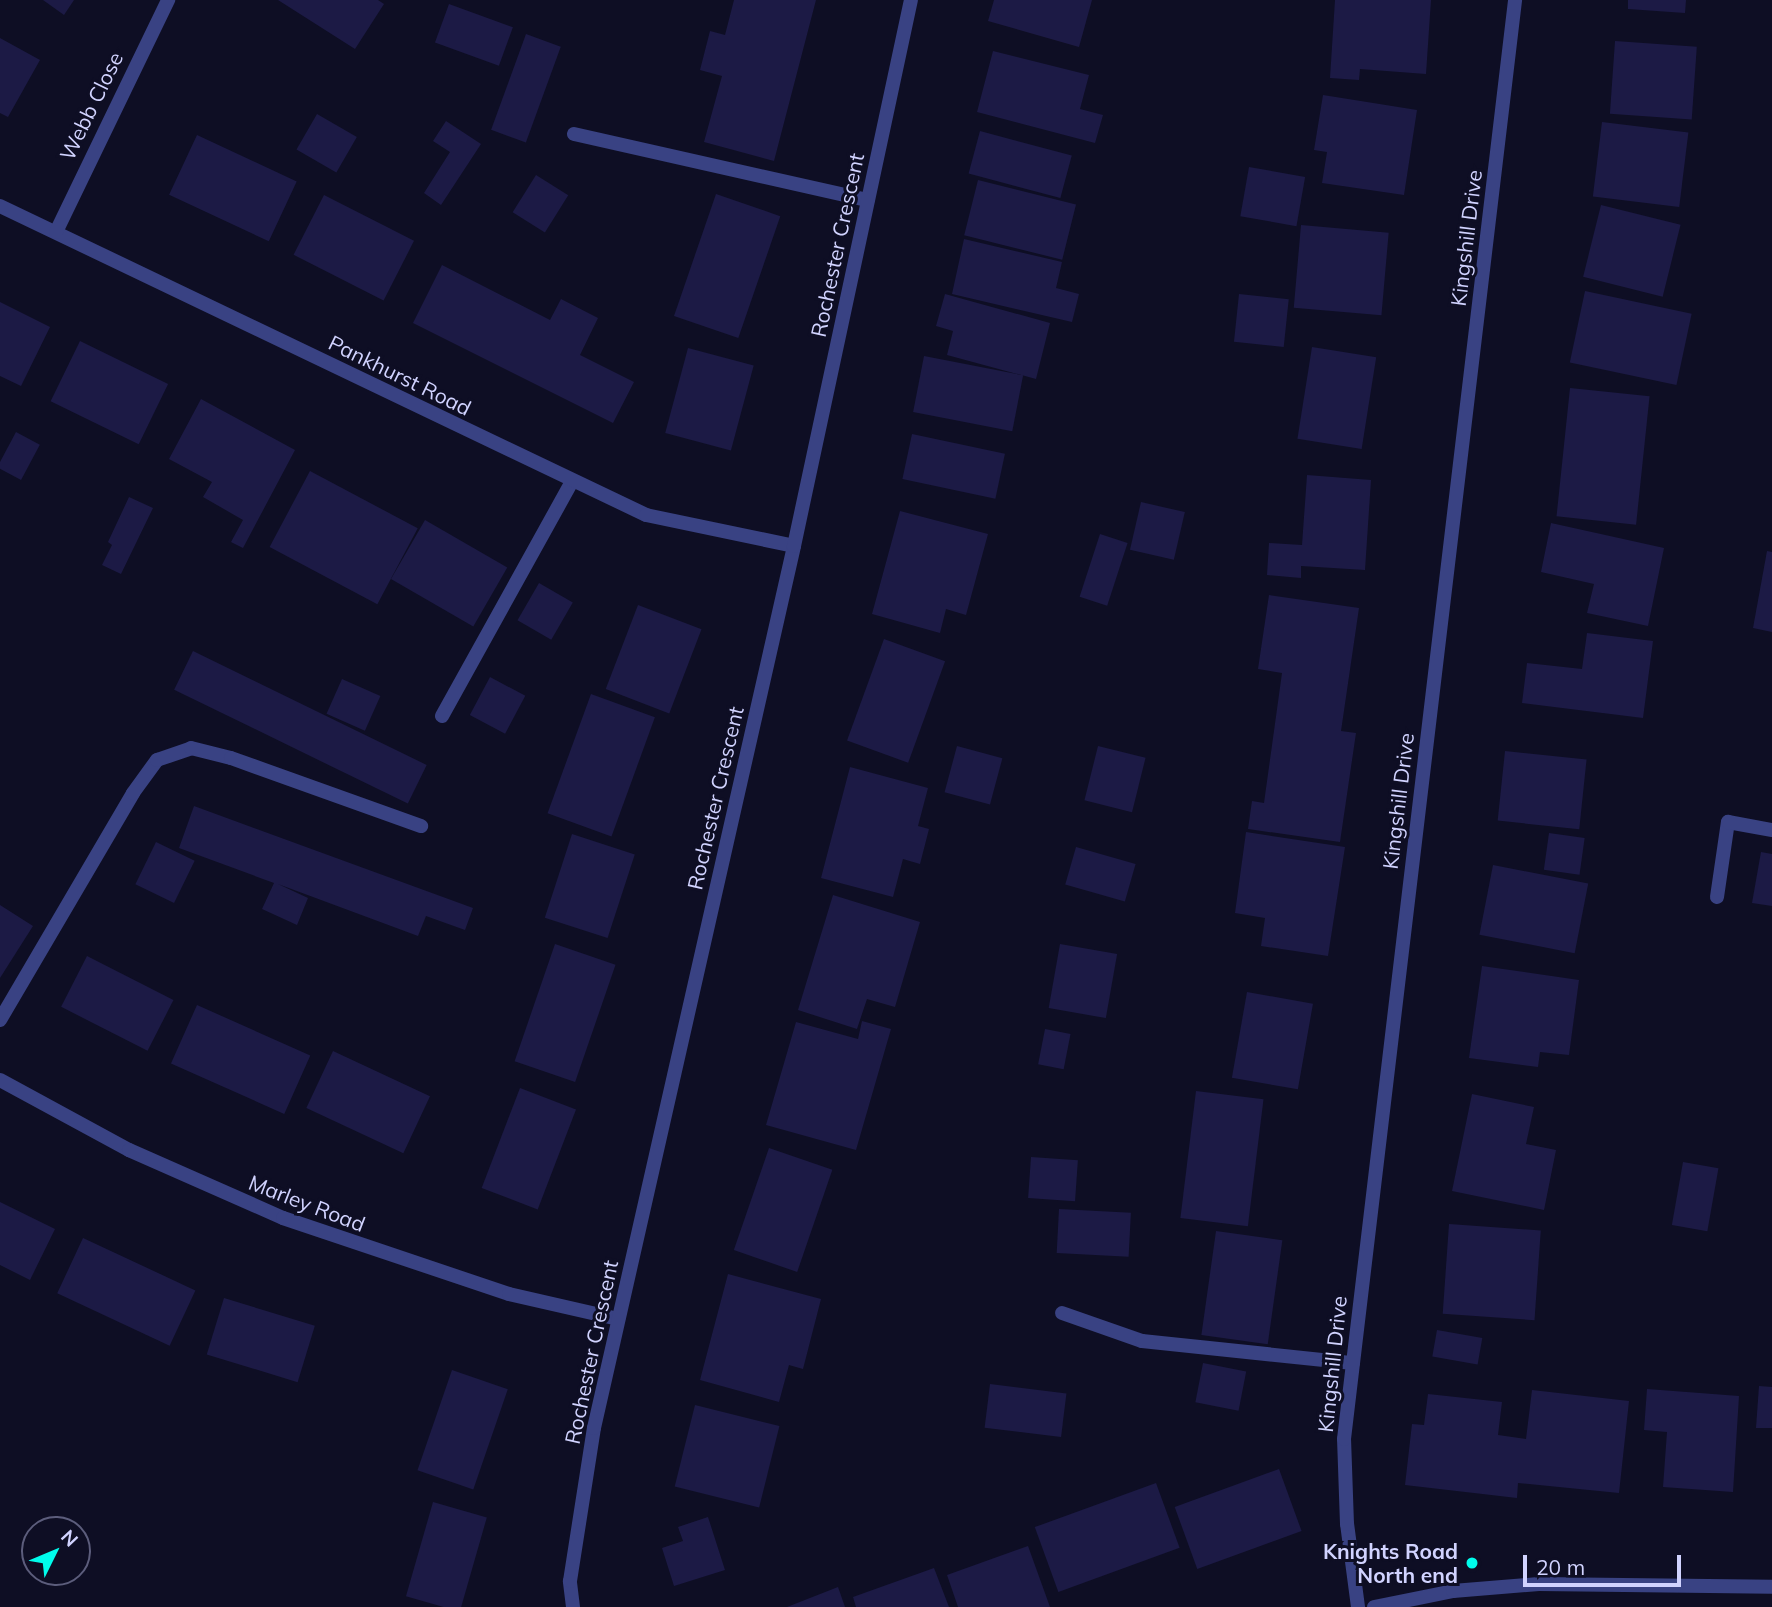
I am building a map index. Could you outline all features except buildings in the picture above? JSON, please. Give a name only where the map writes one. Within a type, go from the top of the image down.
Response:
[{"type":"street","name":"Webb Close","points":[[56,232],[168,0]]},
{"type":"street","name":"Rochester Crescent","points":[[573,1607],[570,1581],[618,1319],[794,546],[911,0]]},
{"type":"street","name":"Kingshill Drive","points":[[1358,1607],[1347,1524],[1344,1439],[1515,0]]},
{"type":"street","points":[[574,134],[868,200]]},
{"type":"street","name":"Pankhurst Road","points":[[0,205],[646,515],[794,546]]},
{"type":"street","points":[[442,716],[572,481]]},
{"type":"street","points":[[0,1020],[133,793],[157,760],[191,748],[421,825]]},
{"type":"street","points":[[1717,897],[1728,822],[1772,830]]},
{"type":"street","name":"Marley Road","points":[[0,1080],[128,1150],[283,1218],[509,1294],[618,1319]]},
{"type":"street","points":[[1062,1313],[1142,1342],[1353,1363]]},
{"type":"street","points":[[1374,1607],[1453,1591],[1539,1584],[1772,1587]]},
{"type":"place","name":"Knights Road North end","points":[[1472,1563]]}]
